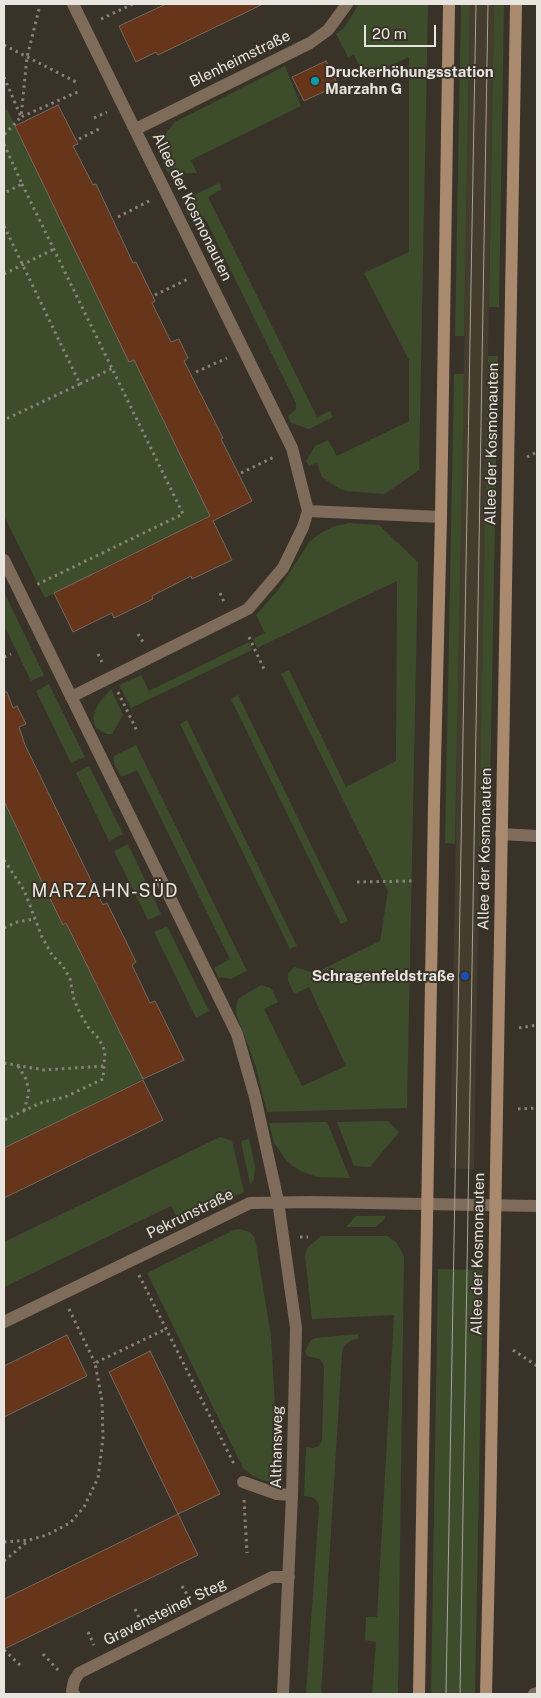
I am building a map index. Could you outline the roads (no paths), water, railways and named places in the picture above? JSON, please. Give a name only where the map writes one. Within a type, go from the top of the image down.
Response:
[{"type":"main road","points":[[419,1694],[449,4]]},
{"type":"main road","name":"Allee der Kosmonauten","points":[[486,1694],[516,4]]},
{"type":"street","name":"Allee der Kosmonauten","points":[[73,4],[136,128],[204,271],[292,448],[308,511]]},
{"type":"street","name":"Blenheimstraße","points":[[136,128],[310,43],[328,30],[347,4]]},
{"type":"street","points":[[71,697],[248,609],[283,568],[308,511],[441,517]]},
{"type":"street","points":[[4,560],[237,1034],[255,1097],[278,1202]]},
{"type":"street","points":[[501,834],[537,836]]},
{"type":"street","name":"Althansweg","points":[[278,1202],[296,1328],[292,1495],[283,1694]]},
{"type":"street","name":"Pekrunstraße","points":[[4,1322],[250,1203],[537,1206]]},
{"type":"street","points":[[243,1482],[277,1494],[292,1495]]},
{"type":"street","name":"Gravensteiner Steg","points":[[74,1694],[72,1691],[74,1681],[79,1673],[272,1577],[289,1577]]},
{"type":"tram line","points":[[446,1694],[476,4]]},
{"type":"tram line","points":[[460,1694],[488,4]]},
{"type":"place","name":"Druckerhöhungsstation Marzahn G","points":[[315,81]]},
{"type":"place","name":"Schragenfeldstraße","points":[[465,976]]},
{"type":"district","name":"MARZAHN-SÜD","points":[[105,891]]}]
